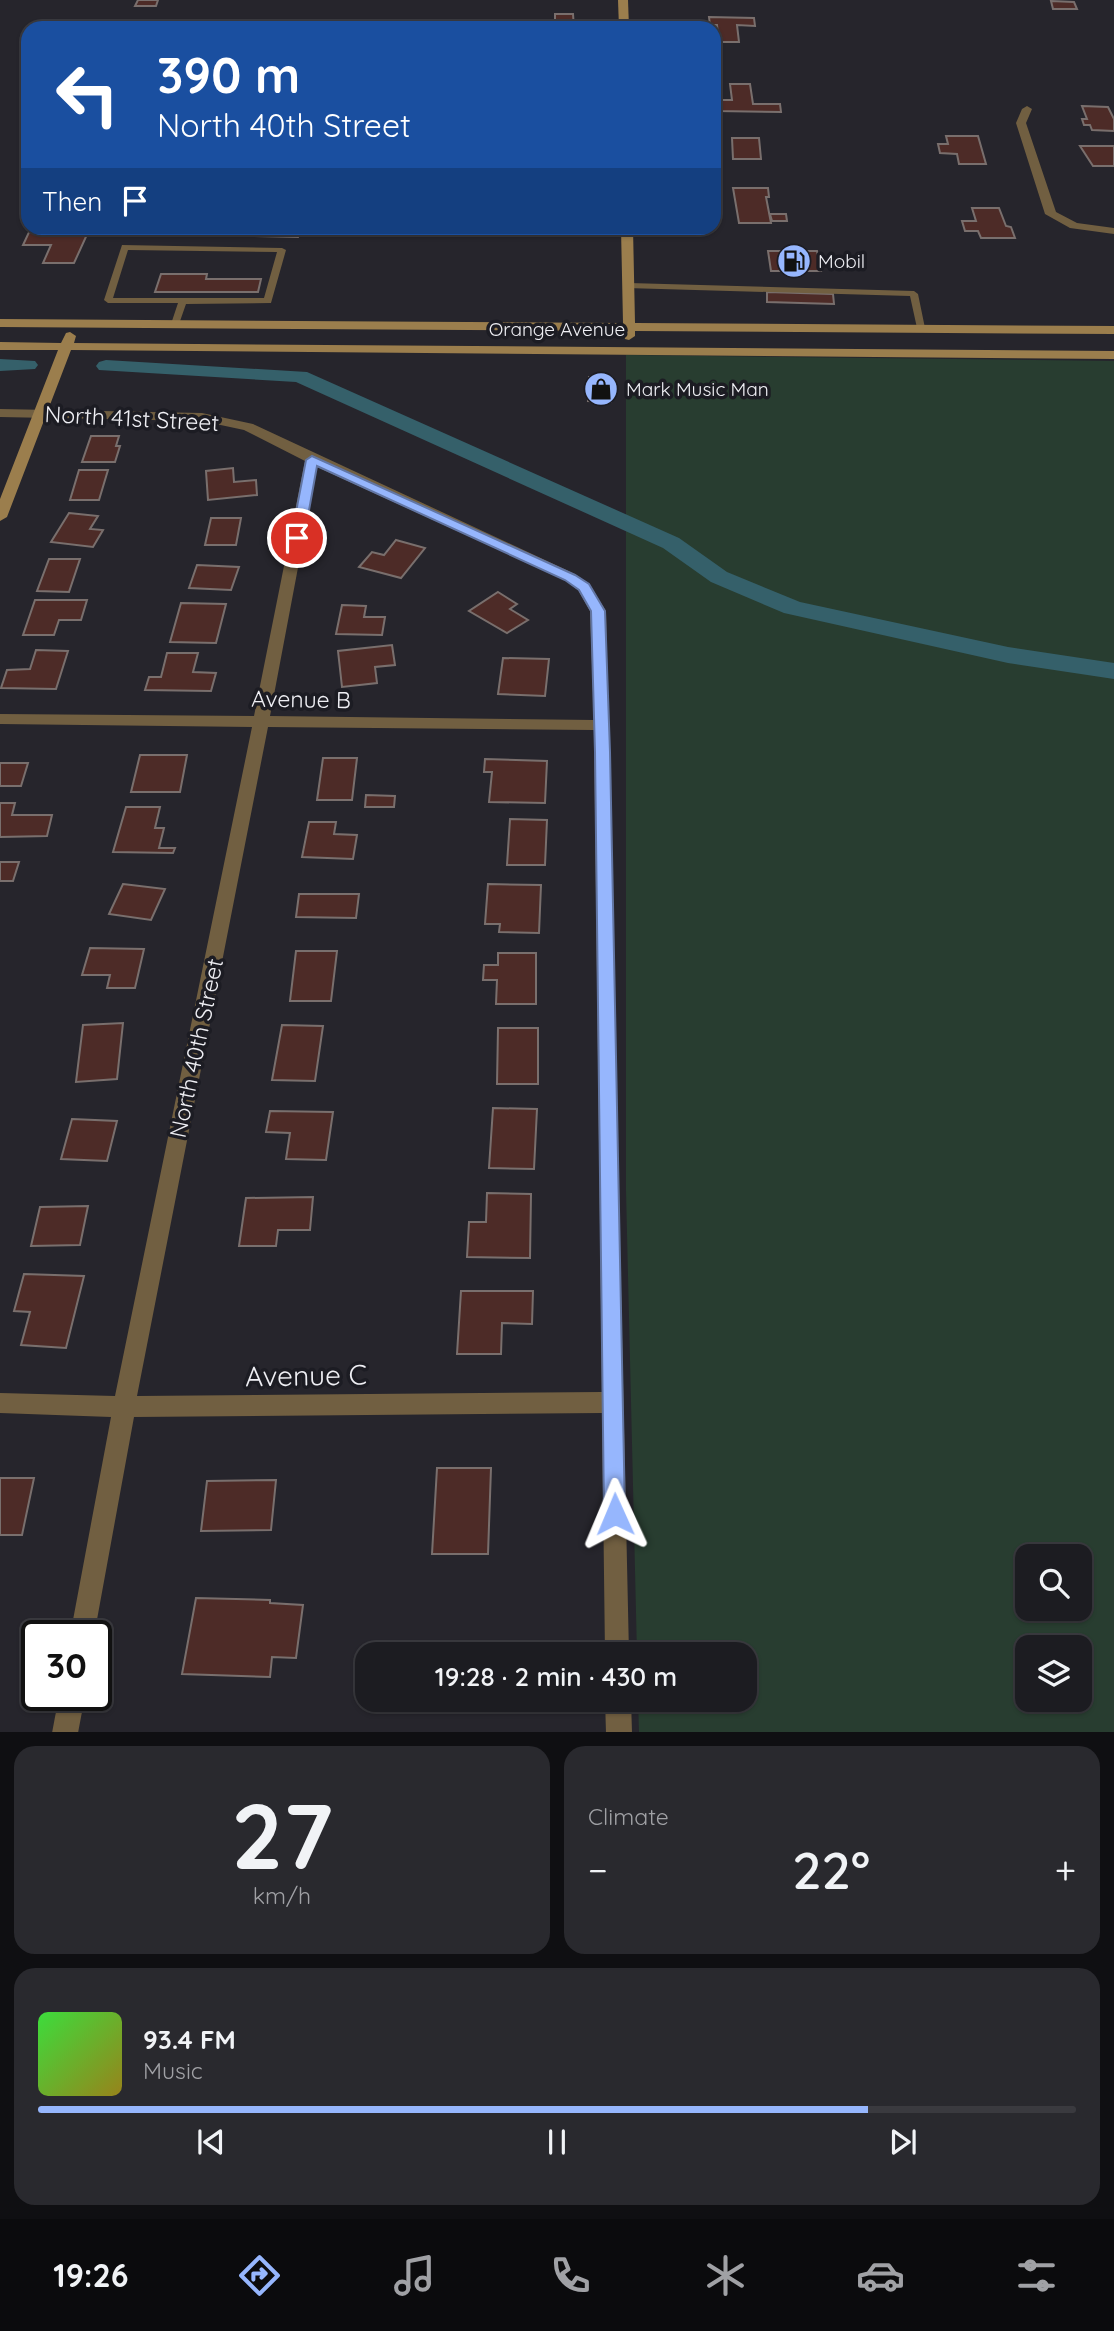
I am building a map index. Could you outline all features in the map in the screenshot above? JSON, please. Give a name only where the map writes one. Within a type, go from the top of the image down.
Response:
[{"type":"main road","points":[[624,0],[624,21]]},
{"type":"main road","points":[[627,235],[630,349]]},
{"type":"main road","name":"Orange Avenue","points":[[0,323],[1114,330]]},
{"type":"main road","points":[[0,517],[75,323]]},
{"type":"main road","name":"Orange Avenue","points":[[0,346],[1114,355]]},
{"type":"street","points":[[1027,110],[1021,123],[1051,215],[1074,226],[1114,231]]},
{"type":"street","name":"North 41st Street","points":[[0,413],[202,417],[248,427],[312,460],[570,578],[584,587],[598,611],[617,1642]]},
{"type":"street","name":"North 40th Street","points":[[85,1620],[122,1406],[262,721],[312,460]]},
{"type":"street","name":"Avenue B","points":[[0,719],[602,725]]},
{"type":"street","name":"Avenue C","points":[[0,1403],[122,1406],[613,1402]]},
{"type":"street","points":[[65,1732],[69,1711]]},
{"type":"street","points":[[618,1712],[619,1732]]},
{"type":"lane","points":[[125,247],[282,250],[268,301],[183,301],[108,300],[125,247]]},
{"type":"lane","points":[[629,286],[914,294],[921,328]]},
{"type":"lane","points":[[175,324],[183,301]]},
{"type":"green space","points":[[626,355],[1114,361],[1114,1732],[639,1732],[638,1712],[757,1712],[757,1642],[637,1642],[626,1191]]},
{"type":"building","points":[[138,0],[158,0],[156,6],[135,6]]},
{"type":"building","points":[[1051,1],[1074,2],[1077,9],[1053,9]]},
{"type":"building","points":[[555,14],[573,14],[574,21],[555,21]]},
{"type":"building","points":[[709,17],[754,18],[755,26],[737,25],[739,42],[721,42],[721,21],[710,21]]},
{"type":"building","points":[[730,84],[750,84],[753,104],[780,104],[781,112],[721,111],[721,100],[732,100]]},
{"type":"building","points":[[1082,106],[1108,107],[1114,119],[1114,131],[1092,130],[1090,125],[1084,125],[1082,119],[1087,119]]},
{"type":"building","points":[[946,136],[978,136],[986,164],[959,164],[957,154],[940,153],[938,144],[948,144]]},
{"type":"building","points":[[732,138],[759,138],[761,159],[733,159]]},
{"type":"building","points":[[1080,146],[1114,146],[1114,166],[1093,166]]},
{"type":"building","points":[[733,188],[768,188],[769,197],[766,197],[771,223],[739,223]]},
{"type":"building","points":[[972,208],[999,208],[1006,226],[1011,227],[1015,238],[981,238],[978,231],[965,231],[962,221],[976,221]]},
{"type":"building","points":[[770,214],[786,214],[787,221],[772,221]]},
{"type":"building","points":[[28,235],[87,235],[74,263],[43,263],[51,245],[23,245]]},
{"type":"building","points":[[207,235],[298,235],[298,237]]},
{"type":"building","name":"Mobil","points":[[768,251],[817,251],[821,271],[771,271]]},
{"type":"building","points":[[161,274],[207,274],[206,279],[261,279],[258,292],[155,292]]},
{"type":"building","points":[[767,292],[833,294],[834,304],[767,302]]},
{"type":"building","points":[[589,377],[612,377],[611,402],[588,401]]},
{"type":"building","points":[[91,436],[119,436],[116,446],[120,446],[115,462],[82,462]]},
{"type":"building","points":[[233,468],[234,482],[256,480],[257,495],[208,500],[206,471]]},
{"type":"building","points":[[79,470],[108,470],[99,500],[70,500]]},
{"type":"building","points":[[69,513],[98,516],[90,529],[103,530],[93,547],[51,542]]},
{"type":"building","points":[[211,518],[241,518],[236,545],[205,545]]},
{"type":"building","points":[[396,540],[425,548],[401,578],[359,567],[372,552],[384,555]]},
{"type":"building","points":[[49,559],[80,559],[69,592],[37,591]]},
{"type":"building","points":[[197,565],[239,567],[231,590],[189,588]]},
{"type":"building","points":[[498,592],[517,604],[510,609],[528,620],[507,633],[469,611]]},
{"type":"building","points":[[35,600],[87,600],[81,620],[59,620],[54,635],[23,635]]},
{"type":"building","points":[[181,603],[226,604],[216,643],[170,642]]},
{"type":"building","points":[[342,605],[366,606],[364,617],[385,617],[382,635],[336,634]]},
{"type":"building","points":[[392,645],[395,665],[375,667],[377,683],[342,687],[338,651]]},
{"type":"building","points":[[36,650],[68,651],[56,689],[1,688],[7,670],[30,669]]},
{"type":"building","points":[[167,653],[198,653],[193,672],[216,673],[211,691],[145,690],[149,677],[161,677]]},
{"type":"building","points":[[503,658],[549,659],[545,696],[498,694]]},
{"type":"building","points":[[140,755],[187,755],[180,792],[131,792]]},
{"type":"building","points":[[323,758],[357,758],[352,800],[317,800]]},
{"type":"building","points":[[485,759],[547,761],[545,803],[489,802],[492,772],[484,772]]},
{"type":"building","points":[[0,763],[28,763],[21,786],[0,786]]},
{"type":"building","points":[[366,795],[395,796],[394,807],[365,807]]},
{"type":"building","points":[[0,803],[15,803],[12,815],[52,815],[47,836],[0,837]]},
{"type":"building","points":[[126,807],[160,807],[155,828],[164,828],[159,848],[175,848],[173,853],[113,852]]},
{"type":"building","points":[[510,819],[547,820],[545,865],[507,865]]},
{"type":"building","points":[[309,822],[336,822],[334,834],[357,835],[353,859],[302,857]]},
{"type":"building","points":[[0,862],[19,862],[13,881],[0,881]]},
{"type":"building","points":[[123,884],[165,889],[151,920],[109,914]]},
{"type":"building","points":[[488,884],[541,885],[539,933],[499,932],[500,924],[485,924]]},
{"type":"building","points":[[299,894],[359,894],[356,918],[296,917]]},
{"type":"building","points":[[90,948],[144,949],[135,988],[107,988],[110,975],[82,975]]},
{"type":"building","points":[[296,951],[337,951],[331,1001],[290,1001]]},
{"type":"building","points":[[498,953],[536,953],[536,1004],[496,1004],[497,980],[483,980],[484,965],[498,965]]},
{"type":"building","points":[[123,1023],[117,1079],[76,1082],[83,1025]]},
{"type":"building","points":[[282,1025],[323,1026],[315,1081],[272,1080]]},
{"type":"building","points":[[498,1028],[538,1028],[538,1084],[497,1084]]},
{"type":"building","points":[[493,1108],[537,1109],[534,1169],[489,1168]]},
{"type":"building","points":[[270,1111],[333,1112],[326,1160],[286,1159],[290,1133],[266,1132]]},
{"type":"building","points":[[72,1119],[117,1121],[107,1161],[61,1159]]},
{"type":"building","points":[[487,1193],[531,1194],[530,1258],[467,1257],[469,1222],[486,1222]]},
{"type":"building","points":[[313,1197],[310,1230],[278,1230],[276,1246],[239,1246],[246,1198]]},
{"type":"building","points":[[88,1206],[80,1245],[31,1246],[40,1207]]},
{"type":"building","points":[[24,1274],[84,1276],[66,1348],[21,1345],[30,1312],[14,1311]]},
{"type":"building","points":[[461,1291],[533,1291],[532,1324],[502,1323],[501,1354],[457,1354]]},
{"type":"building","points":[[437,1468],[491,1468],[488,1554],[432,1554]]},
{"type":"building","points":[[0,1478],[34,1478],[22,1535],[0,1535]]},
{"type":"building","points":[[276,1480],[271,1530],[201,1531],[207,1481]]},
{"type":"building","points":[[196,1598],[270,1600],[270,1603],[303,1605],[296,1658],[272,1657],[270,1677],[182,1674]]},
{"type":"waterway","points":[[0,365],[28,365]]},
{"type":"waterway","points":[[106,366],[300,376],[671,543],[719,577],[793,608],[1008,655],[1114,671]]},
{"type":"place","name":"Mobil","points":[[794,261]]},
{"type":"place","name":"Mark Music Man","points":[[601,389]]},
{"type":"route","points":[[297,538],[312,460],[570,578],[584,587],[598,611],[603,752],[615,1514]]}]
